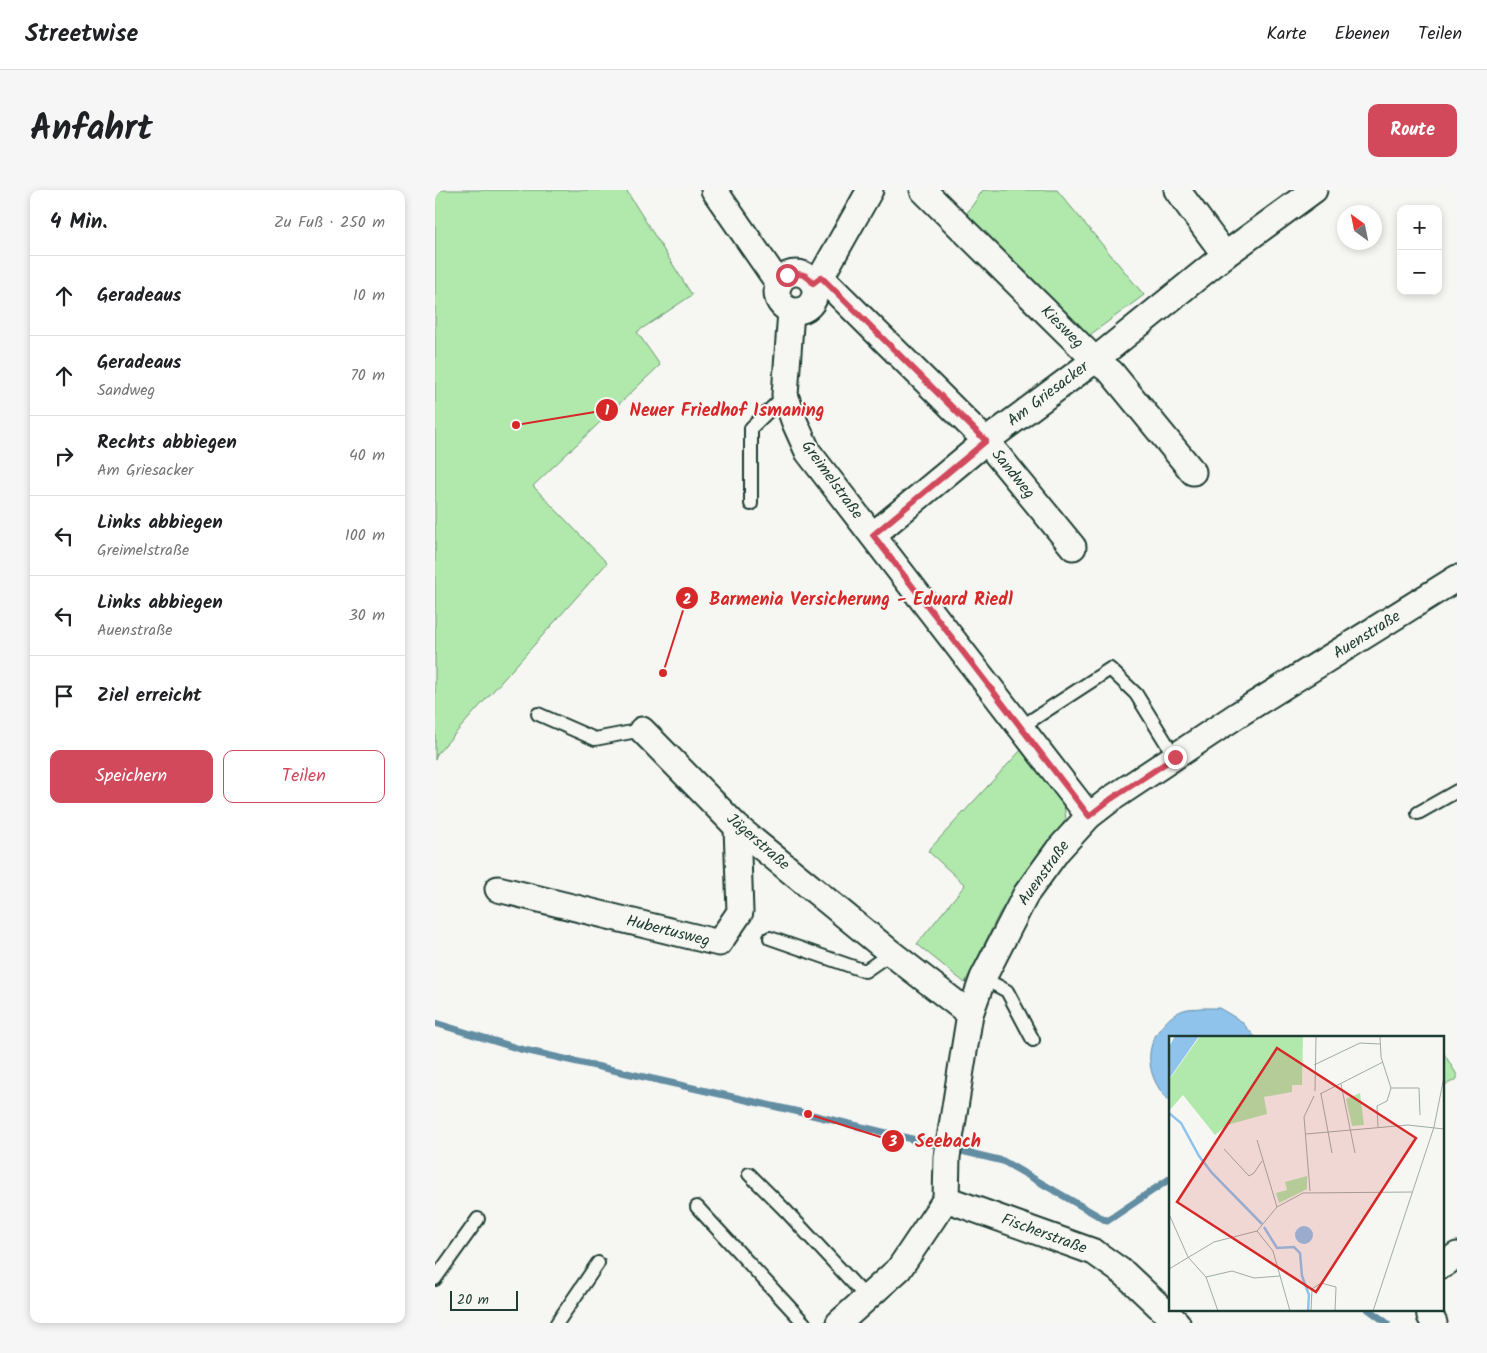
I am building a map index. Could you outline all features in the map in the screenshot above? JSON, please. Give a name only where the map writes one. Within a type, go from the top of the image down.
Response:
[{"type":"street","points":[[714,190],[779,284]]},
{"type":"street","points":[[817,280],[799,273],[787,275],[779,284],[777,294],[781,304],[791,310],[802,310],[812,302],[817,280],[870,190]]},
{"type":"street","name":"Kiesweg","points":[[923,190],[1095,360],[1111,372],[1193,472]]},
{"type":"street","points":[[1177,190],[1225,256]]},
{"type":"street","name":"Am Griesacker","points":[[873,535],[986,441],[1095,360],[1225,256],[1314,190]]},
{"type":"street","name":"Sandweg","points":[[817,280],[986,441],[1073,547]]},
{"type":"street","name":"Greimelstraße","points":[[791,310],[785,394],[807,452],[1089,816]]},
{"type":"street","name":"Auenstraße","points":[[947,1199],[949,1148],[970,1014],[983,978],[1026,894],[1058,850],[1089,816],[1111,799],[1239,714],[1457,578]]},
{"type":"street","name":"Jägerstraße","points":[[643,730],[737,827],[891,953],[970,1014]]},
{"type":"street","name":"Hubertusweg","points":[[498,889],[719,943],[740,912],[737,827]]},
{"type":"street","points":[[839,1323],[899,1269],[947,1199]]},
{"type":"street","name":"Fischerstraße","points":[[947,1199],[1094,1252],[1125,1274],[1177,1323]]},
{"type":"street","points":[[1444,1264],[1457,1255]]},
{"type":"street","points":[[1429,1310],[1434,1323]]},
{"type":"lane","points":[[751,504],[751,428],[785,394]]},
{"type":"lane","points":[[1021,727],[1110,669],[1135,694],[1175,757]]},
{"type":"lane","name":"Jägerstraße","points":[[538,714],[595,739],[643,730]]},
{"type":"lane","points":[[1418,812],[1457,791]]},
{"type":"lane","points":[[769,938],[865,971],[891,953]]},
{"type":"lane","points":[[983,978],[1007,991],[1033,1040]]},
{"type":"lane","points":[[749,1174],[867,1298]]},
{"type":"lane","points":[[697,1207],[804,1323]]},
{"type":"lane","points":[[435,1279],[478,1220]]},
{"type":"lane","points":[[557,1323],[597,1264]]},
{"type":"green space","points":[[435,190],[626,190],[692,295],[637,332],[660,365],[533,486],[607,563],[437,754],[435,760]]},
{"type":"green space","points":[[983,190],[1057,190],[1144,295],[1087,337],[963,219]]},
{"type":"green space","points":[[1022,749],[1064,806],[1066,819],[1000,912],[965,983],[917,944],[965,885],[928,851]]},
{"type":"green space","points":[[1444,1054],[1457,1075],[1457,1079],[1444,1086]]},
{"type":"water","points":[[1219,1008],[1241,1021],[1254,1036],[1169,1036],[1169,1101],[1152,1074],[1150,1053],[1152,1042],[1157,1032],[1173,1015],[1186,1009]]},
{"type":"waterway","points":[[435,1023],[520,1049],[808,1114],[1003,1161],[1107,1221],[1169,1179]]},
{"type":"waterway","points":[[1369,1310],[1387,1323]]},
{"type":"place","name":"Neuer Friedhof Ismaning","points":[[516,425]]},
{"type":"place","name":"Barmenia Versicherung - Eduard Riedl","points":[[663,673]]},
{"type":"place","name":"Seebach","points":[[808,1114]]},
{"type":"route","points":[[787,275],[799,273],[808,276],[813,283],[821,277],[986,441],[873,535],[1089,816],[1111,799],[1175,757]]}]
